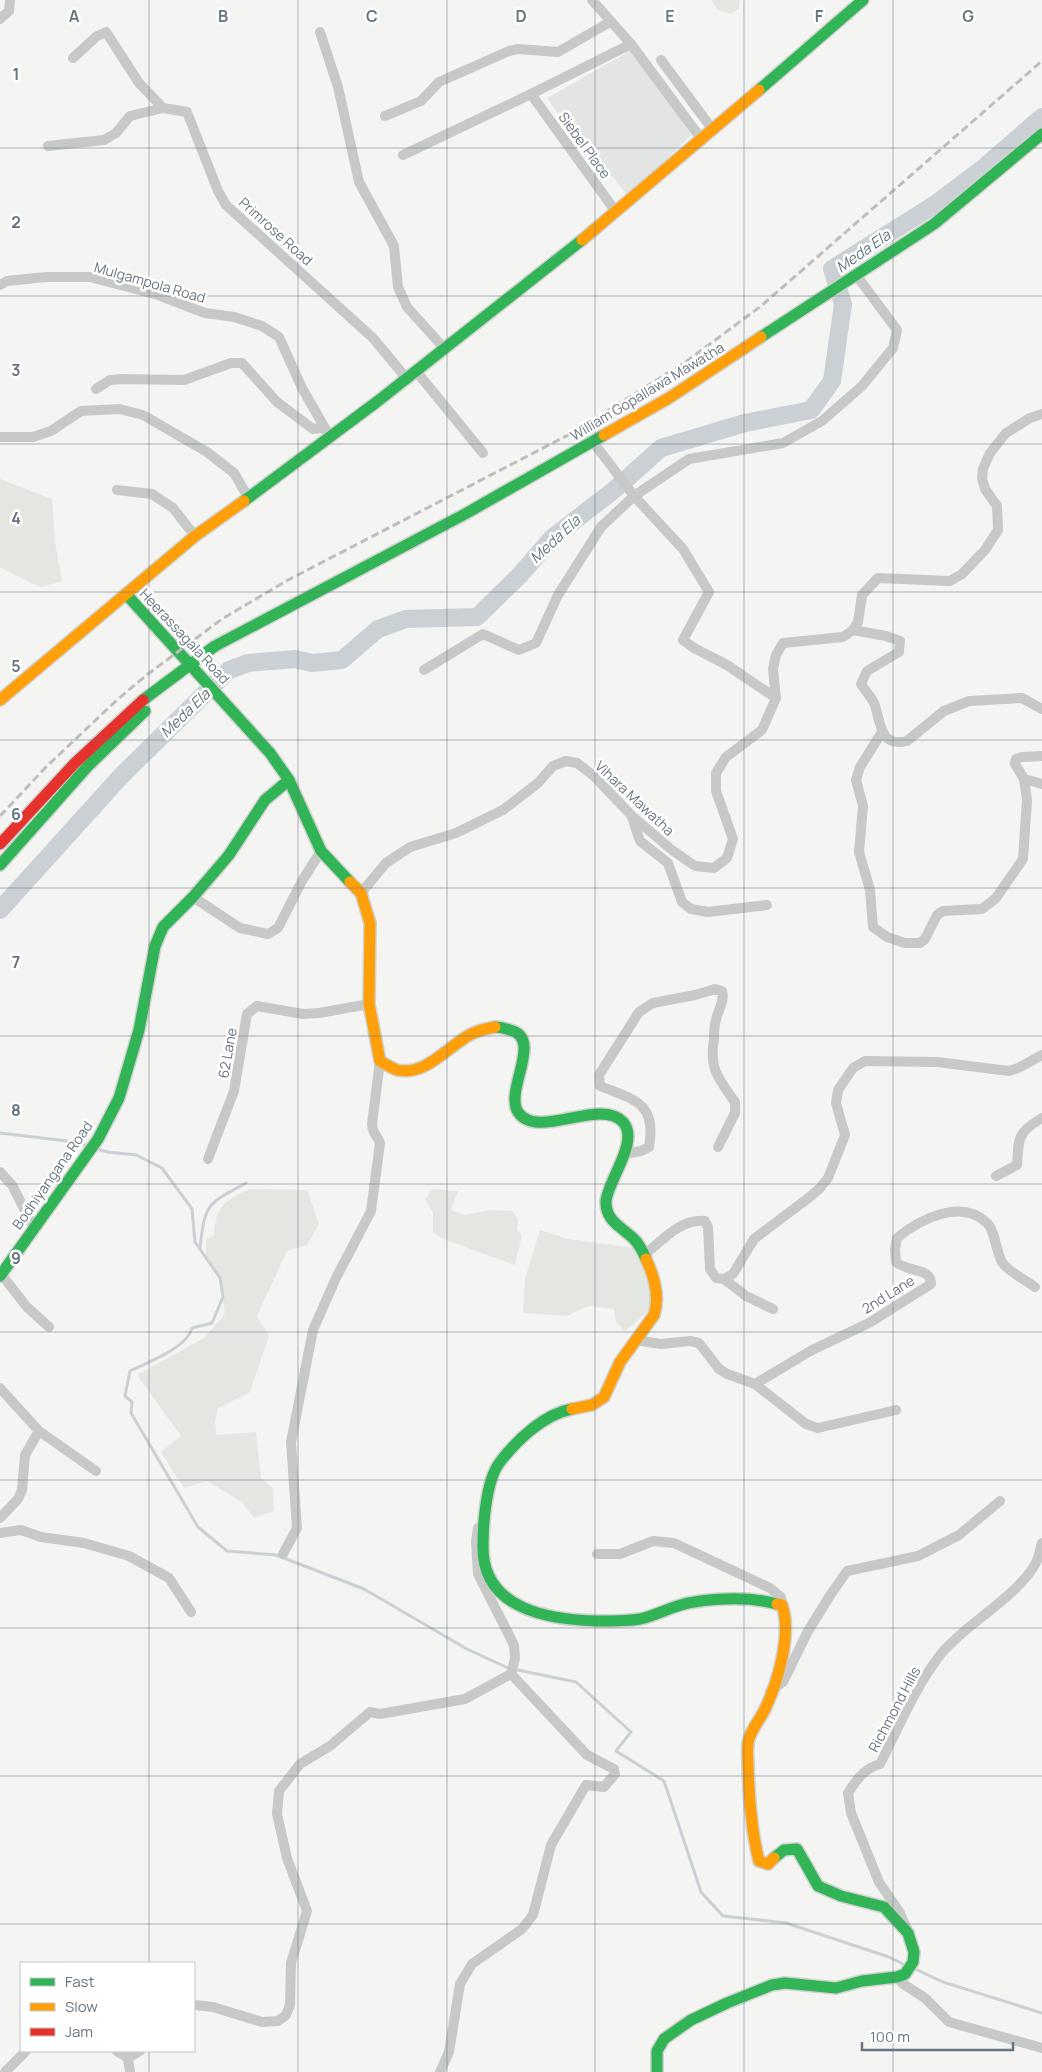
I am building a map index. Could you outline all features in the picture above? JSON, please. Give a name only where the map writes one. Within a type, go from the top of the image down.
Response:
[{"type":"main road","points":[[0,700],[195,536],[248,497],[327,433],[407,379],[616,212],[702,140],[857,2]]},
{"type":"main road","name":"William Gopallawa Mawatha","points":[[0,844],[89,747],[132,708],[241,632],[465,514],[669,398],[940,219],[1042,134]]},
{"type":"main road","name":"Heerassagala Road","points":[[126,594],[270,752],[289,780],[321,851],[361,893]]},
{"type":"main road","name":"William Gopallawa Mawatha","points":[[0,865],[93,760],[192,666]]},
{"type":"main road","name":"Bodhiyangana Road","points":[[1,1275],[98,1139],[119,1098],[139,1030],[155,946],[163,926],[193,897],[229,855],[266,800],[289,780]]},
{"type":"main road","points":[[361,893],[370,923],[369,1004],[380,1061],[392,1069],[410,1071],[428,1066],[472,1031],[489,1027],[514,1030],[521,1036],[525,1048],[515,1093],[516,1110],[519,1115],[534,1122],[545,1122],[607,1114],[621,1119],[626,1126],[628,1142],[609,1187],[606,1204],[609,1216],[621,1231],[635,1240],[644,1255],[652,1275],[657,1298],[655,1313],[616,1369],[606,1395],[600,1401],[592,1406],[562,1411],[550,1416],[506,1455],[490,1477],[482,1550],[484,1568],[489,1580],[501,1594],[518,1606],[548,1618],[638,1620],[690,1602],[748,1600],[782,1605],[787,1616],[778,1676],[770,1692],[768,1702],[749,1739],[748,1747],[748,1791],[759,1861],[768,1864],[784,1850],[797,1849],[818,1886],[842,1896],[884,1907],[908,1933],[914,1952],[905,1972],[836,1988],[785,1983],[772,1985],[680,2025],[665,2038],[658,2048],[658,2072]]},
{"type":"street","points":[[0,19],[10,11],[10,0]]},
{"type":"street","points":[[592,0],[631,44],[702,140]]},
{"type":"street","points":[[385,116],[421,101],[439,82],[509,52],[518,49],[558,52],[610,22]]},
{"type":"street","points":[[74,58],[97,36],[106,32],[139,83],[163,108]]},
{"type":"street","points":[[320,32],[338,87],[359,182],[394,246],[398,288],[407,307],[444,348]]},
{"type":"street","points":[[403,155],[631,44]]},
{"type":"street","points":[[661,60],[713,130]]},
{"type":"street","name":"Siebel Place","points":[[531,94],[616,212]]},
{"type":"street","points":[[48,146],[104,140],[116,133],[130,116],[163,108]]},
{"type":"street","name":"Primrose Road","points":[[163,108],[187,112],[218,191],[226,205],[373,338],[407,379]]},
{"type":"street","name":"Mulgampola Road","points":[[0,284],[7,281],[46,277],[90,277],[158,295],[205,313],[234,317],[262,326],[279,336],[302,388],[327,433]]},
{"type":"street","points":[[424,670],[482,634],[518,650],[536,643],[558,595],[601,527],[634,496],[689,459],[783,443],[822,421],[862,386],[894,348],[897,330],[853,278]]},
{"type":"street","points":[[96,389],[110,380],[184,380],[231,363],[242,362],[277,402],[313,429],[327,433]]},
{"type":"street","points":[[416,371],[483,453]]},
{"type":"street","points":[[0,437],[34,437],[52,431],[81,411],[119,409],[143,415],[207,452],[234,473],[248,497]]},
{"type":"street","points":[[1042,414],[1030,418],[1006,433],[990,453],[983,469],[982,478],[985,490],[997,506],[998,530],[985,550],[962,574],[950,581],[878,578],[862,595],[858,622],[853,630],[886,636],[900,641],[899,652],[867,671],[861,684],[874,703],[882,732],[888,739],[900,743],[907,741],[944,711],[969,700],[1022,698],[1042,709]]},
{"type":"street","points":[[594,442],[634,496],[683,549],[709,592],[683,640],[776,698]]},
{"type":"street","points":[[117,490],[152,494],[173,508],[195,536]]},
{"type":"street","name":"Vihara Mawatha","points":[[361,893],[386,863],[410,847],[456,833],[503,810],[538,783],[553,766],[566,761],[577,763],[594,776],[632,816],[672,850],[695,866],[714,868],[727,858],[733,839],[716,791],[716,773],[726,757],[762,730],[776,698],[773,669],[776,655],[783,643],[843,637],[853,630]]},
{"type":"street","points":[[882,732],[860,767],[856,780],[863,806],[859,852],[870,890],[873,927],[887,937],[905,943],[920,943],[925,939],[937,914],[943,911],[982,909],[996,898],[1023,859],[1027,800],[1024,779],[1015,764],[1016,759],[1042,756]]},
{"type":"street","points":[[1024,779],[1042,784]]},
{"type":"street","points":[[632,816],[640,841],[668,863],[682,902],[686,905],[708,912],[767,905]]},
{"type":"street","points":[[193,897],[240,928],[268,934],[278,928],[302,881],[321,851]]},
{"type":"street","points":[[624,1154],[641,1151],[649,1147],[651,1128],[648,1112],[632,1098],[600,1086],[598,1082],[599,1075],[639,1012],[653,1003],[715,989],[722,991],[724,998],[716,1020],[711,1053],[712,1064],[720,1081],[735,1102],[734,1113],[718,1147]]},
{"type":"street","name":"62 Lane","points":[[208,1159],[234,1091],[247,1014],[257,1006],[303,1014],[320,1014],[369,1004]]},
{"type":"street","points":[[724,1279],[733,1274],[754,1239],[811,1196],[828,1178],[845,1134],[836,1103],[838,1090],[853,1068],[865,1061],[937,1062],[1009,1071],[1042,1055]]},
{"type":"street","points":[[283,1554],[297,1528],[292,1442],[313,1330],[336,1278],[371,1211],[380,1143],[372,1132],[372,1124],[380,1061]]},
{"type":"street","points":[[996,1176],[1016,1165],[1018,1142],[1025,1128],[1042,1118]]},
{"type":"street","points":[[0,1172],[12,1185],[34,1228]]},
{"type":"street","name":"2nd Lane","points":[[755,1384],[812,1350],[870,1323],[931,1284],[931,1278],[927,1273],[903,1268],[896,1262],[895,1249],[897,1238],[924,1220],[952,1211],[972,1214],[988,1224],[1002,1263],[1035,1287]]},
{"type":"street","points":[[644,1255],[687,1223],[698,1220],[705,1221],[708,1227],[710,1269],[716,1278],[724,1279],[746,1296],[773,1309]]},
{"type":"street","points":[[1,1275],[27,1306],[49,1327]]},
{"type":"street","points":[[635,1340],[661,1344],[690,1341],[699,1343],[719,1369],[727,1374],[755,1384],[806,1424],[818,1428],[896,1410]]},
{"type":"street","points":[[0,1388],[40,1431],[96,1471]]},
{"type":"street","points":[[0,1518],[18,1499],[22,1490],[26,1455],[40,1431]]},
{"type":"street","points":[[195,2005],[213,2008],[262,2022],[278,2021],[286,2015],[290,2005],[291,1963],[307,1911],[288,1858],[277,1814],[280,1791],[300,1764],[330,1746],[370,1712],[380,1714],[465,1698],[511,1674],[515,1658],[514,1646],[478,1574],[476,1542],[484,1485],[490,1477]]},
{"type":"street","points":[[770,1692],[783,1682],[813,1624],[831,1594],[848,1571],[918,1556],[959,1535],[1000,1501]]},
{"type":"street","points":[[0,1533],[21,1530],[41,1537],[84,1543],[129,1556],[169,1578],[191,1612]]},
{"type":"street","points":[[598,1554],[620,1554],[653,1541],[674,1543],[770,1588],[781,1597],[782,1605]]},
{"type":"street","name":"Richmond Hills","points":[[908,1933],[900,1912],[879,1882],[851,1813],[848,1793],[856,1780],[870,1767],[880,1764],[924,1678],[942,1653],[964,1631],[1020,1584],[1036,1563],[1042,1543]]},
{"type":"street","points":[[440,2072],[449,2052],[460,1984],[472,1964],[522,1929],[533,1915],[551,1845],[586,1785],[604,1787],[616,1774],[614,1769],[587,1755],[511,1674]]},
{"type":"street","points":[[905,1972],[903,1984],[925,1998],[949,2022],[1042,2048]]},
{"type":"street","points":[[6,2072],[25,2052]]},
{"type":"street","points":[[119,2052],[128,2058],[130,2072]]},
{"type":"street","points":[[128,2058],[138,2052]]},
{"type":"shaded area","points":[[711,0],[740,0],[739,8],[731,14],[718,10]]},
{"type":"shaded area","points":[[632,48],[691,135],[629,197],[613,177],[598,170],[547,98]]},
{"type":"shaded area","points":[[0,479],[52,499],[55,542],[62,581],[40,587],[0,567]]},
{"type":"shaded area","points":[[249,1189],[307,1190],[319,1224],[307,1245],[287,1251],[257,1316],[269,1336],[250,1392],[218,1408],[215,1423],[216,1435],[256,1432],[261,1478],[273,1488],[274,1511],[254,1518],[242,1502],[207,1481],[184,1488],[161,1452],[181,1436],[137,1375],[204,1338],[225,1314],[220,1278],[206,1257],[206,1240],[214,1235],[219,1211],[227,1201]]},
{"type":"shaded area","points":[[433,1189],[458,1191],[451,1210],[464,1215],[491,1210],[513,1211],[518,1219],[517,1230],[522,1235],[515,1265],[441,1238],[433,1232],[433,1213],[425,1199]]},
{"type":"shaded area","points":[[540,1230],[568,1239],[634,1248],[652,1287],[652,1308],[625,1331],[616,1322],[614,1309],[588,1306],[567,1316],[523,1313],[525,1279]]},
{"type":"waterway","name":"Meda Ela","points":[[0,910],[122,775],[229,670],[248,663],[295,659],[312,663],[342,660],[378,629],[406,619],[477,617],[520,575],[552,538],[614,490],[661,448],[745,423],[811,410],[832,381],[843,304],[832,269],[937,203],[982,169],[1042,117]]},
{"type":"waterway","points":[[0,1133],[75,1142],[88,1146]]},
{"type":"waterway","points":[[96,1149],[136,1155],[162,1168],[192,1209],[195,1242],[220,1278],[223,1297],[212,1323],[192,1328],[189,1335],[175,1348],[130,1371],[125,1396],[132,1402],[131,1413],[198,1527],[227,1551],[276,1555],[364,1589],[467,1649],[508,1668],[576,1682],[631,1732],[616,1751],[664,1781],[701,1892],[723,1916],[786,1923],[889,1957],[907,1966]]},
{"type":"waterway","points":[[200,1248],[206,1213],[210,1206],[246,1183]]},
{"type":"waterway","points":[[913,1968],[943,1982],[1042,2013]]},
{"type":"railway","points":[[0,816],[46,767],[118,699],[148,674],[222,619],[288,580],[572,433],[687,361],[761,306],[1042,61]]},
{"type":"traffic: fast","points":[[759,90],[863,0]]},
{"type":"traffic: fast","points":[[761,337],[934,224],[1042,134]]},
{"type":"traffic: fast","points":[[244,501],[378,401],[582,240]]},
{"type":"traffic: fast","points":[[143,700],[215,646],[465,514],[604,435]]},
{"type":"traffic: fast","points":[[126,594],[270,753],[289,780],[321,851],[350,882]]},
{"type":"traffic: fast","points":[[0,865],[87,767],[145,711]]},
{"type":"traffic: fast","points":[[0,1276],[98,1139],[119,1098],[139,1030],[155,946],[163,927],[193,897],[229,855],[265,800],[289,780]]},
{"type":"traffic: fast","points":[[495,1027],[501,1027],[520,1035],[524,1043],[524,1054],[515,1103],[518,1112],[527,1120],[539,1122],[554,1121],[600,1114],[613,1116],[623,1122],[627,1130],[628,1139],[626,1150],[608,1192],[606,1208],[611,1219],[638,1244],[646,1259]]},
{"type":"traffic: fast","points":[[572,1409],[551,1416],[532,1429],[514,1445],[500,1462],[491,1480],[486,1502],[483,1546],[486,1568],[494,1585],[506,1598],[540,1614],[560,1618],[599,1621],[640,1619],[687,1603],[715,1600],[746,1599],[777,1604]]},
{"type":"traffic: fast","points":[[657,2072],[657,2051],[664,2039],[691,2020],[727,2003],[772,1985],[785,1983],[836,1988],[862,1981],[897,1977],[905,1974],[913,1962],[914,1952],[908,1933],[884,1907],[841,1896],[818,1886],[797,1849],[784,1850],[774,1858]]},
{"type":"traffic: slow","points":[[582,240],[759,90]]},
{"type":"traffic: slow","points":[[604,435],[669,398],[761,337]]},
{"type":"traffic: slow","points":[[0,700],[195,536],[244,501]]},
{"type":"traffic: slow","points":[[350,882],[361,893],[370,923],[369,1004],[380,1061],[397,1070],[407,1071],[416,1069],[434,1061],[469,1035],[480,1030],[495,1027]]},
{"type":"traffic: slow","points":[[572,1409],[592,1405],[604,1397],[620,1362],[654,1315],[656,1294],[646,1259]]},
{"type":"traffic: slow","points":[[774,1858],[768,1864],[759,1861],[751,1814],[748,1743],[770,1698],[782,1658],[785,1617],[782,1605],[777,1604]]},
{"type":"traffic: jam","points":[[0,844],[75,763],[143,700]]}]
